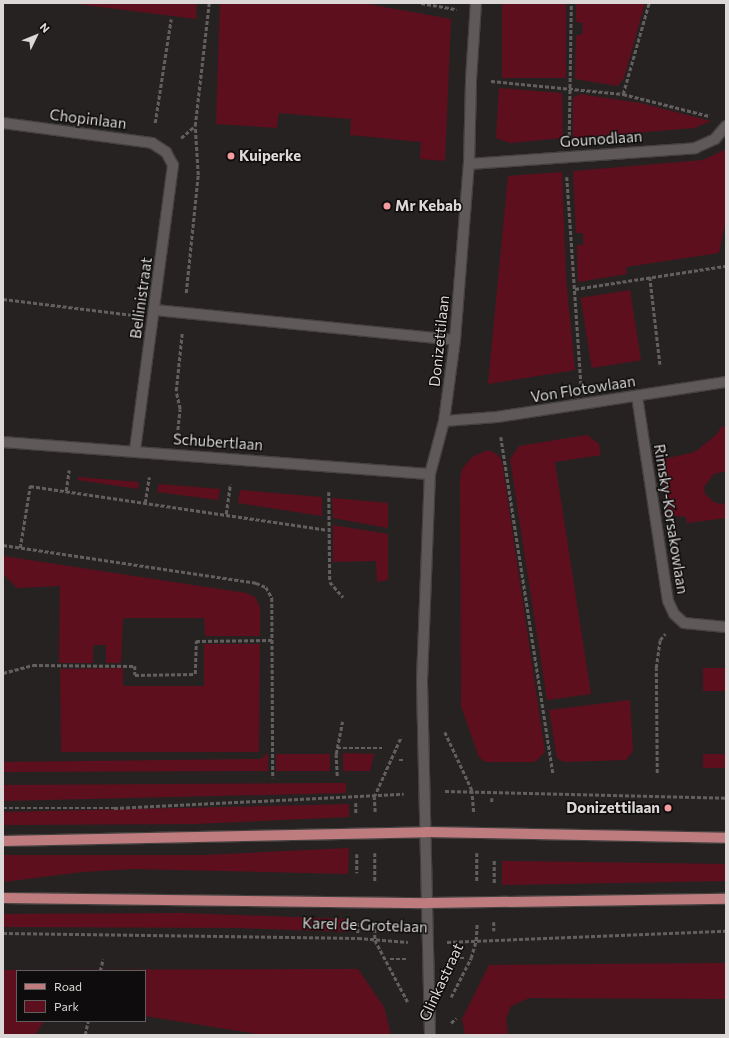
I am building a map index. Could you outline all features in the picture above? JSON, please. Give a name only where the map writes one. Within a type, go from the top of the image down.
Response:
[{"type":"main road","points":[[3,841],[426,832],[726,838]]},
{"type":"main road","name":"Karel de Grotelaan","points":[[3,898],[428,903],[726,899]]},
{"type":"street","name":"Donizettilaan","points":[[426,832],[422,680],[430,474],[444,421],[455,340],[469,164],[470,80],[476,7]]},
{"type":"street","name":"Chopinlaan","points":[[3,123],[152,143],[166,152]]},
{"type":"street","name":"Gounodlaan","points":[[469,164],[695,148],[715,139],[726,126]]},
{"type":"street","name":"Bellinistraat","points":[[135,450],[174,170],[166,152]]},
{"type":"street","points":[[154,314],[184,313],[455,340]]},
{"type":"street","name":"Von Flotowlaan","points":[[444,421],[497,417],[726,382]]},
{"type":"street","name":"Rimsky-Korsakowlaan","points":[[637,396],[668,601],[674,614],[684,623],[726,627]]},
{"type":"street","name":"Schubertlaan","points":[[3,442],[135,450],[430,474]]},
{"type":"street","name":"Glinkastraat","points":[[426,832],[430,1035]]},
{"type":"path","points":[[176,440],[180,410],[176,391],[198,174],[195,126],[208,3]]},
{"type":"path","points":[[421,3],[476,7]]},
{"type":"path","points":[[571,3],[568,87],[569,156],[567,170],[581,384]]},
{"type":"path","points":[[623,94],[649,3]]},
{"type":"path","points":[[152,143],[171,19]]},
{"type":"path","points":[[470,80],[568,87],[623,94],[713,117]]},
{"type":"path","points":[[166,152],[195,126]]},
{"type":"path","points":[[575,288],[726,265]]},
{"type":"path","points":[[650,277],[660,364]]},
{"type":"path","points":[[3,299],[154,314]]},
{"type":"path","points":[[503,443],[553,773]]},
{"type":"path","points":[[66,491],[69,470]]},
{"type":"path","points":[[145,503],[149,477]]},
{"type":"path","points":[[226,514],[230,484]]},
{"type":"path","points":[[20,548],[30,486],[327,530]]},
{"type":"path","points":[[329,492],[327,530],[330,582],[343,597]]},
{"type":"path","points":[[3,545],[256,583],[266,587],[272,598],[273,778]]},
{"type":"path","points":[[657,774],[656,668],[660,640],[667,631]]},
{"type":"path","points":[[3,673],[33,665],[135,666],[135,675],[195,674],[196,641],[273,640]]},
{"type":"path","points":[[337,776],[337,748],[342,722]]},
{"type":"path","points":[[443,728],[472,790],[476,833],[476,941]]},
{"type":"path","points":[[375,940],[374,797],[403,732]]},
{"type":"path","points":[[337,748],[382,748]]},
{"type":"path","points":[[472,790],[726,798]]},
{"type":"path","points":[[3,808],[114,808],[374,797]]},
{"type":"path","points":[[492,798],[492,803]]},
{"type":"path","points":[[356,803],[356,817]]},
{"type":"path","points":[[357,850],[357,873]]},
{"type":"path","points":[[494,860],[494,885]]},
{"type":"path","points":[[358,920],[358,932]]},
{"type":"path","name":"Karel de Grotelaan","points":[[3,933],[429,942],[476,941],[494,938],[726,931]]},
{"type":"path","name":"Glinkastraat","points":[[375,940],[410,1006]]},
{"type":"path","name":"Glinkastraat","points":[[448,1002],[476,941]]},
{"type":"path","points":[[448,958],[464,958]]},
{"type":"path","points":[[100,970],[103,959]]},
{"type":"path","points":[[390,959],[410,959]]},
{"type":"path","points":[[85,1035],[88,1022]]},
{"type":"green space","points":[[69,3],[197,3],[196,19]]},
{"type":"green space","points":[[220,3],[362,3],[451,19],[445,161],[420,159],[421,142],[350,135],[351,119],[279,113],[277,128],[216,124]]},
{"type":"green space","points":[[502,3],[566,3],[566,78],[502,78]]},
{"type":"green space","points":[[576,3],[645,3],[624,78],[618,86],[575,79],[576,35],[582,35],[583,23],[576,22]]},
{"type":"green space","points":[[499,88],[562,93],[563,138],[510,143],[496,138]]},
{"type":"green space","points":[[580,94],[640,103],[711,121],[694,128],[573,138],[573,98]]},
{"type":"green space","points":[[726,149],[726,219],[719,253],[626,267],[627,274],[578,282],[577,245],[583,245],[583,233],[576,233],[573,171],[703,160]]},
{"type":"green space","points":[[562,172],[566,278],[575,370],[488,384],[508,176]]},
{"type":"green space","points":[[630,290],[641,360],[592,368],[581,298]]},
{"type":"green space","points":[[726,426],[726,471],[714,474],[704,487],[705,494],[715,503],[726,504],[726,518],[687,523],[686,517],[669,515],[660,460],[695,452],[717,434],[721,427]]},
{"type":"green space","points":[[587,435],[599,444],[601,455],[555,462],[591,694],[547,700],[510,459],[519,446]]},
{"type":"green space","points":[[488,450],[497,454],[502,461],[545,752],[535,762],[485,762],[479,757],[461,706],[460,478],[462,469],[472,457]]},
{"type":"green space","points":[[78,477],[139,482],[138,489],[78,480]]},
{"type":"green space","points":[[159,484],[220,489],[218,500],[157,492]]},
{"type":"green space","points":[[240,490],[322,497],[322,516],[238,503]]},
{"type":"green space","points":[[332,498],[388,503],[388,528],[333,518]]},
{"type":"green space","points":[[333,525],[388,534],[388,580],[377,582],[376,561],[333,562]]},
{"type":"green space","points":[[3,556],[246,593],[255,597],[260,607],[260,636],[205,636],[204,618],[123,618],[121,663],[106,663],[106,645],[93,645],[93,663],[59,663],[60,586],[17,588],[3,574]]},
{"type":"green space","points":[[204,644],[260,644],[259,752],[61,752],[60,669],[123,668],[123,686],[204,686]]},
{"type":"green space","points":[[703,668],[726,668],[726,691],[703,691]]},
{"type":"green space","points":[[630,700],[633,751],[626,760],[564,762],[557,758],[549,710]]},
{"type":"green space","points":[[268,753],[268,771],[3,772],[3,762],[261,759]]},
{"type":"green space","points":[[343,753],[374,754],[370,771],[343,771]]},
{"type":"green space","points":[[276,754],[330,754],[330,771],[276,771]]},
{"type":"green space","points":[[703,754],[726,754],[726,768],[703,768]]},
{"type":"green space","points":[[346,783],[346,793],[3,801],[3,785]]},
{"type":"green space","points":[[349,804],[349,817],[195,824],[3,825],[3,812]]},
{"type":"green space","points":[[349,848],[348,874],[132,869],[82,872],[3,882],[3,855],[204,855]]},
{"type":"green space","points":[[502,861],[726,864],[726,881],[502,885]]},
{"type":"green space","points":[[182,913],[348,919],[349,932],[238,928],[3,927],[3,914]]},
{"type":"green space","points":[[726,963],[726,999],[529,998],[511,1006],[506,1018],[508,1035],[465,1035],[462,1019],[489,965]]},
{"type":"green space","points":[[358,969],[384,1007],[391,1035],[263,1035],[146,1016],[146,970],[16,970],[16,1022],[43,1022],[35,1035],[3,1035],[3,970]]},
{"type":"place","name":"Kuiperke","points":[[231,156]]},
{"type":"place","name":"Mr Kebab","points":[[387,206]]},
{"type":"place","name":"Donizettilaan","points":[[668,808]]}]
